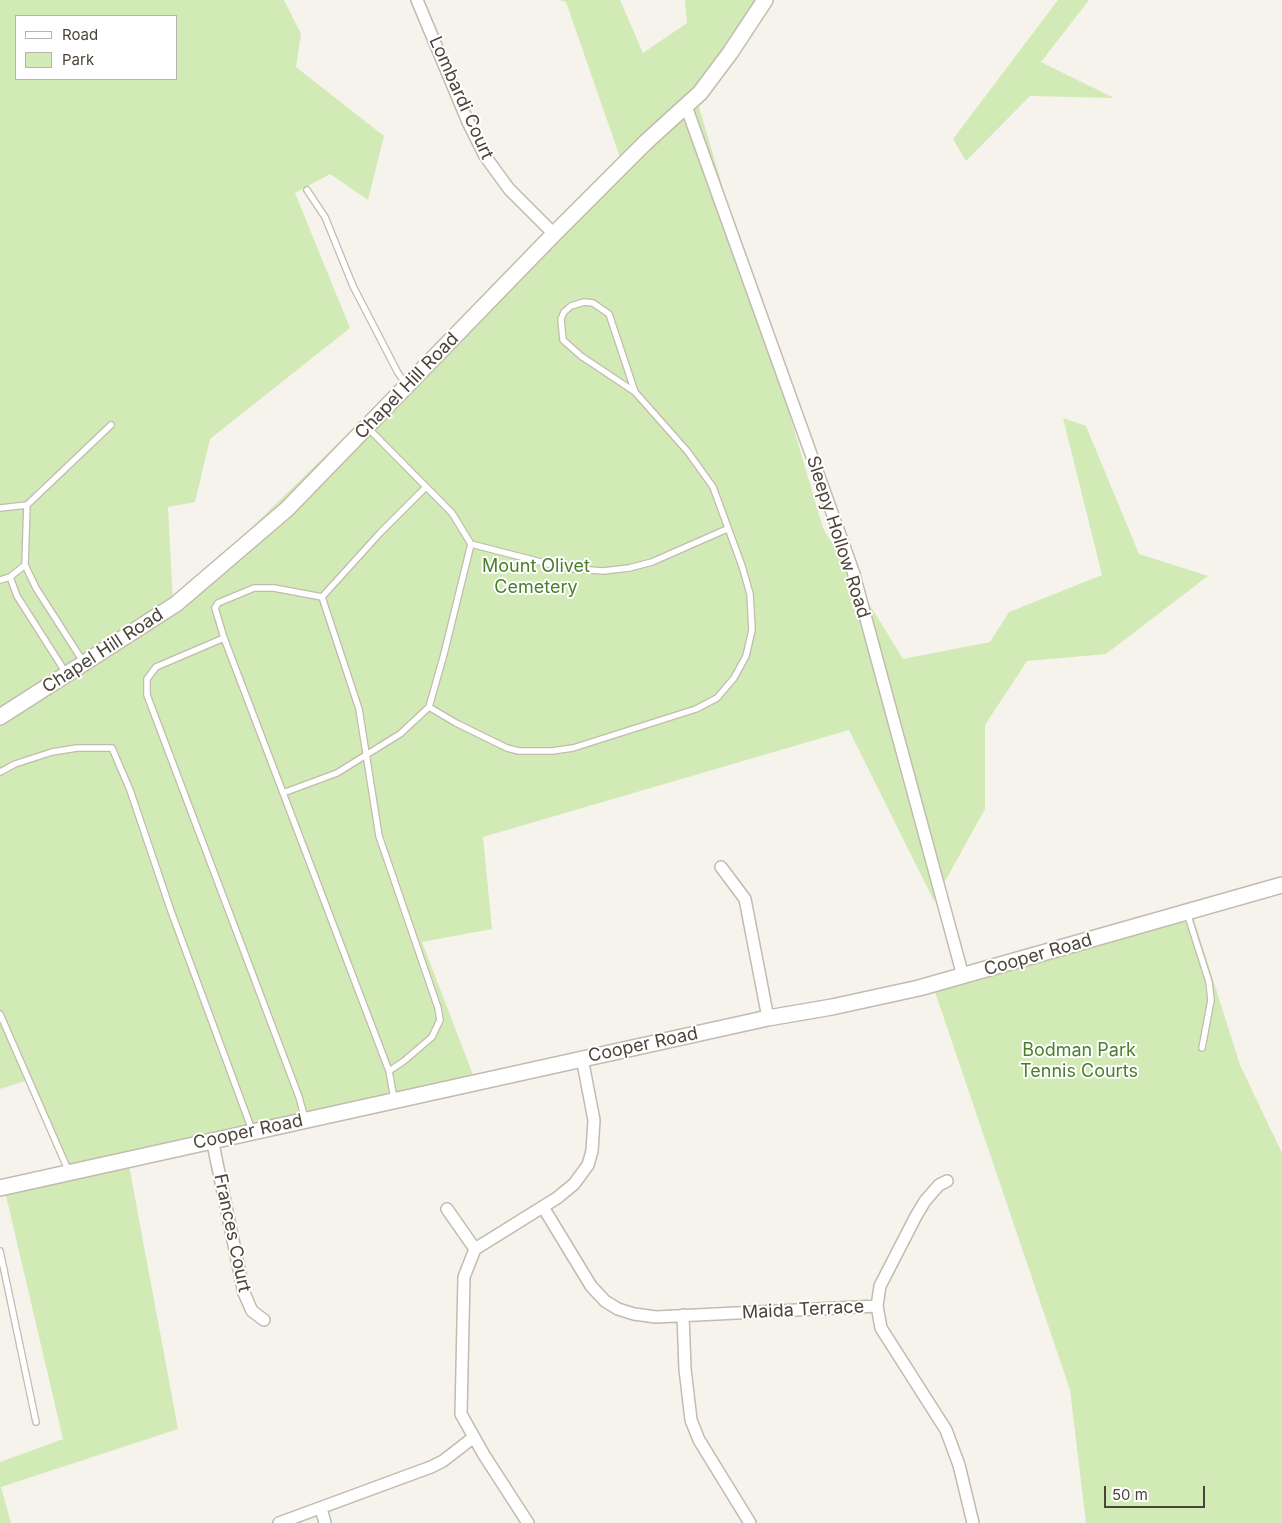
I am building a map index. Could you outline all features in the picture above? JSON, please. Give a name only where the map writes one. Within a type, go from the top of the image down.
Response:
[{"type":"street","name":"Lombardi Court","points":[[417,0],[468,122],[485,156],[508,189],[554,234]]},
{"type":"street","name":"Chapel Hill Road","points":[[0,717],[176,604],[287,509],[554,234],[646,142],[700,92],[730,53],[762,1]]},
{"type":"street","name":"Sleepy Hollow Road","points":[[686,106],[853,571],[963,976]]},
{"type":"street","points":[[721,867],[745,899],[768,1018]]},
{"type":"street","name":"Cooper Road","points":[[0,1188],[252,1130],[582,1058],[768,1018],[832,1007],[963,976],[1282,885]]},
{"type":"street","points":[[528,1523],[461,1414],[464,1277],[475,1249],[543,1207],[574,1184],[588,1165],[592,1151],[594,1120],[582,1058]]},
{"type":"street","name":"Frances Court","points":[[212,1140],[244,1293],[252,1311],[264,1320]]},
{"type":"street","points":[[877,1306],[880,1286],[916,1216],[925,1201],[939,1185],[947,1181]]},
{"type":"street","name":"Maida Terrace","points":[[543,1207],[591,1286],[605,1300],[618,1309],[634,1314],[656,1317],[877,1306],[881,1328],[946,1430],[959,1465],[973,1523]]},
{"type":"street","points":[[446,1209],[475,1249]]},
{"type":"street","points":[[683,1316],[685,1369],[691,1420],[699,1440],[750,1523]]},
{"type":"street","points":[[279,1523],[431,1467],[443,1461],[474,1437]]},
{"type":"street","points":[[321,1508],[325,1523]]},
{"type":"lane","points":[[307,190],[325,217],[353,286],[398,372],[408,386]]},
{"type":"lane","points":[[428,707],[508,748],[552,751],[582,745],[696,710],[722,693],[734,678],[746,656],[752,630],[750,594],[713,487],[688,452],[635,392],[569,347],[561,332],[561,319],[564,312],[577,304],[593,303],[609,314],[635,392]]},
{"type":"lane","points":[[0,508],[27,506],[111,425]]},
{"type":"lane","points":[[367,427],[452,513],[471,544],[564,568],[603,571],[629,568],[652,562],[727,529]]},
{"type":"lane","points":[[322,597],[380,533],[426,487]]},
{"type":"lane","points":[[27,506],[25,565],[36,588],[84,663]]},
{"type":"lane","points":[[283,793],[337,773],[400,734],[428,707],[471,544]]},
{"type":"lane","points":[[0,580],[10,577],[25,565]]},
{"type":"lane","points":[[10,577],[17,596],[66,673]]},
{"type":"lane","points":[[322,597],[274,588],[254,588],[218,603],[215,608],[224,638],[389,1071],[394,1099]]},
{"type":"lane","points":[[322,597],[330,628],[355,692],[379,836],[438,1008],[440,1020],[432,1037],[389,1071]]},
{"type":"lane","points":[[224,638],[156,667],[147,679],[147,695],[299,1097],[305,1119]]},
{"type":"lane","points":[[0,772],[15,764],[52,752],[77,748],[112,748],[130,790],[171,911],[252,1130]]},
{"type":"lane","points":[[1187,913],[1209,982],[1211,1000],[1202,1048]]},
{"type":"lane","points":[[0,1014],[69,1173]]},
{"type":"lane","points":[[0,1251],[36,1422]]},
{"type":"green space","name":"Mount Olivet Cemetery","points":[[0,0],[284,0],[301,34],[296,67],[384,136],[368,200],[330,174],[295,193],[350,328],[210,439],[195,502],[168,507],[173,604],[623,166],[566,2],[559,0],[620,0],[643,53],[687,23],[685,0],[761,0],[694,90],[823,528],[903,659],[990,642],[1009,612],[1102,575],[1063,418],[1086,426],[1139,554],[1208,576],[1106,654],[1027,661],[985,725],[985,809],[934,901],[849,730],[483,837],[492,929],[422,942],[475,1080],[127,1155],[178,1429],[1,1487],[11,1523],[0,1523],[0,1462],[63,1439],[3,1183],[69,1169],[31,1079],[0,1089]]},
{"type":"green space","points":[[1058,0],[1089,0],[1041,62],[1114,98],[1030,96],[966,161],[953,139]]},
{"type":"green space","name":"Bodman Park Tennis Courts","points":[[1192,913],[1240,1065],[1282,1153],[1282,1523],[1086,1523],[1070,1390],[932,983]]}]
